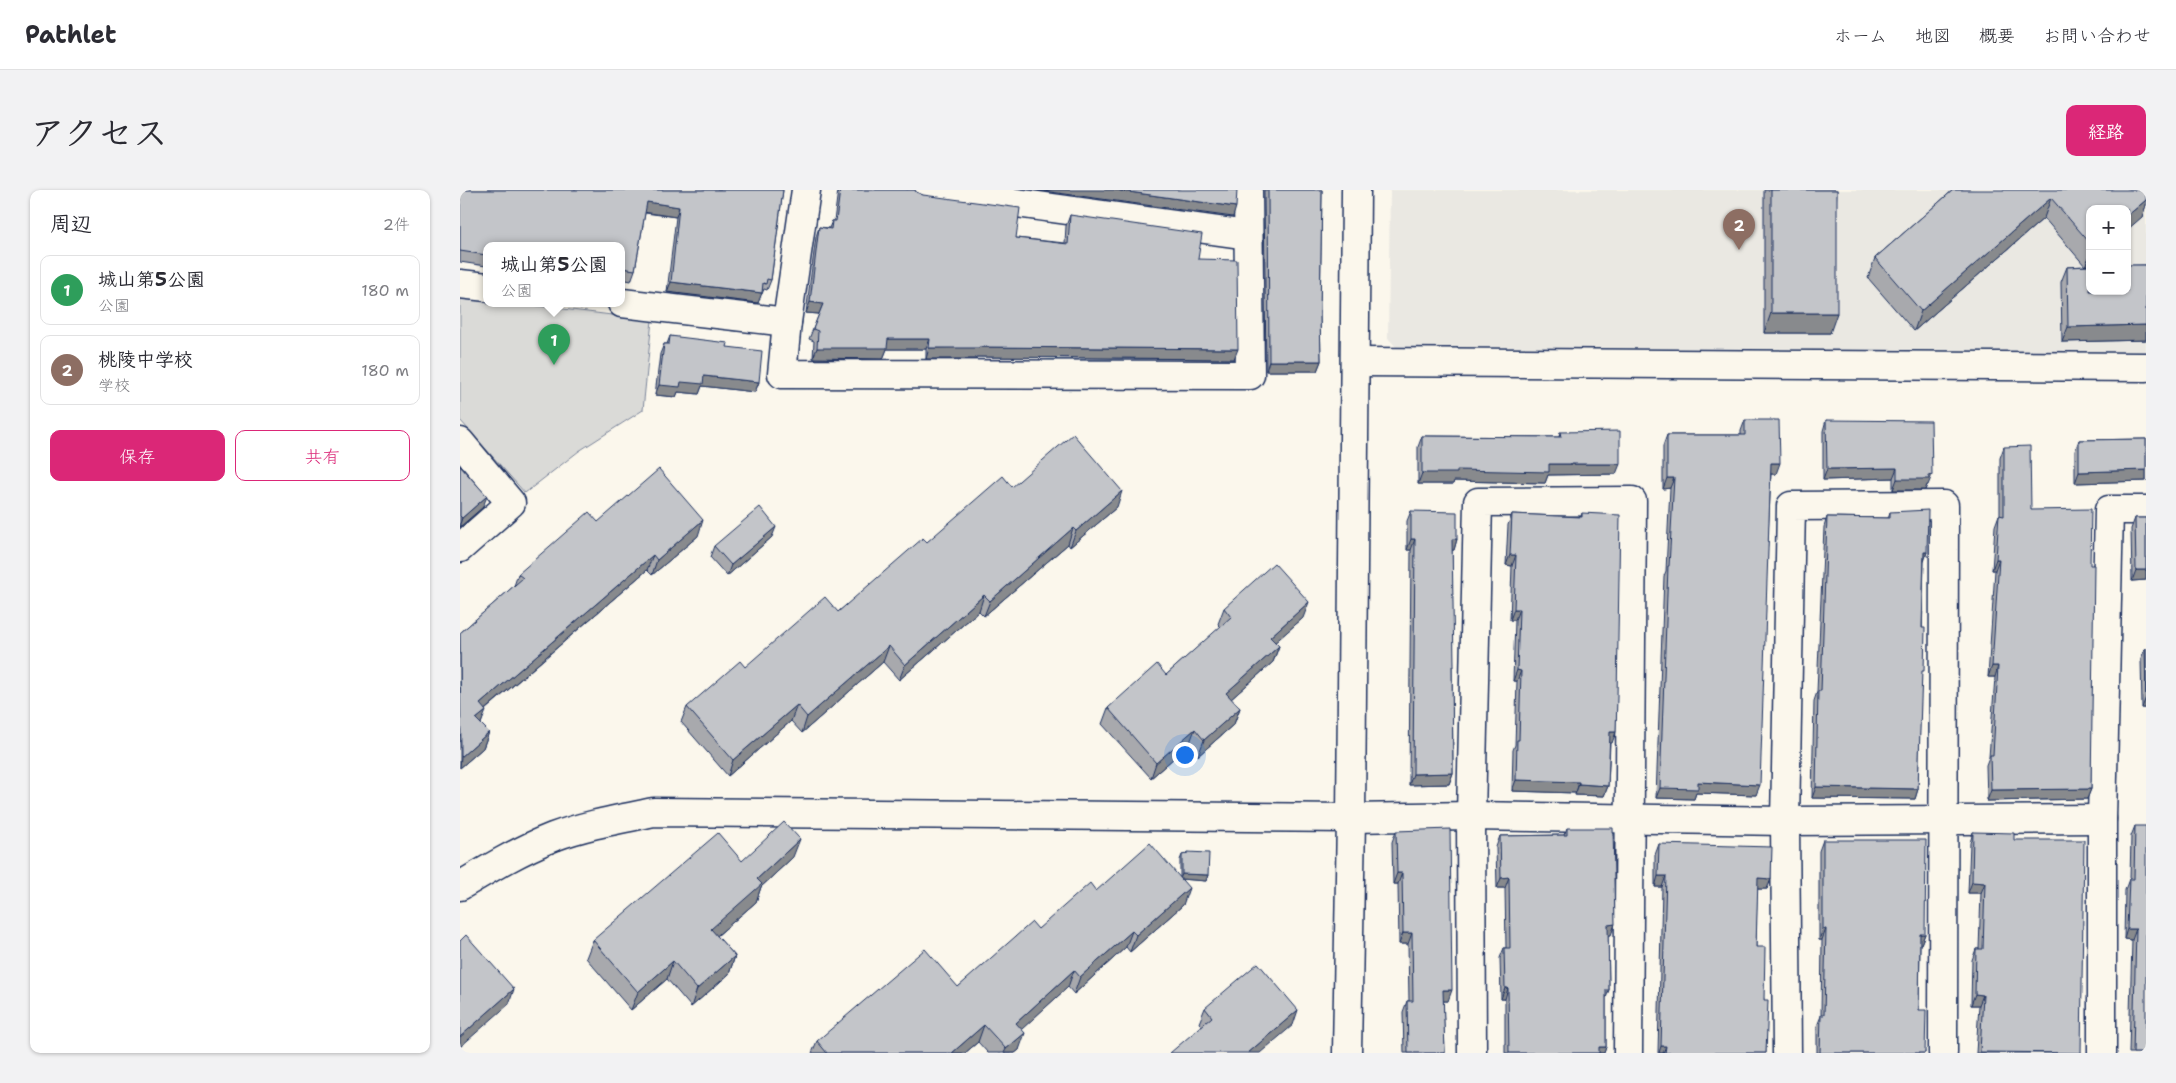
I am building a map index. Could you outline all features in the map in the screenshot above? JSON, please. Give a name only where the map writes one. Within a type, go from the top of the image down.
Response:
[{"type":"street","points":[[806,190],[787,322],[782,374],[1250,375],[1248,190]]},
{"type":"street","points":[[922,190],[1248,235]]},
{"type":"street","points":[[1347,1053],[1356,362],[1356,190]]},
{"type":"street","points":[[460,284],[483,287]]},
{"type":"street","points":[[625,303],[787,322]]},
{"type":"street","points":[[1356,362],[2146,367]]},
{"type":"street","points":[[460,442],[512,502],[460,548]]},
{"type":"street","points":[[1472,1053],[1471,816],[1478,502],[1632,501],[1628,1053]]},
{"type":"street","points":[[1787,1053],[1785,821],[1791,506],[1944,505],[1943,1053]]},
{"type":"street","points":[[2102,1053],[2102,819],[2109,510],[2146,510]]},
{"type":"street","points":[[460,886],[506,859],[553,837],[607,821],[654,812],[1351,818],[1471,816],[1785,821],[2102,819]]},
{"type":"shaded area","points":[[1390,190],[2146,190],[2146,354],[1397,348],[1388,338]]},
{"type":"shaded area","points":[[460,296],[483,299],[483,307],[547,307],[652,320],[643,410],[579,451],[525,493],[460,420]]},
{"type":"building","points":[[460,190],[783,190],[771,280],[767,279],[766,284],[763,283],[762,293],[671,282],[679,207],[647,202],[635,270],[625,268],[625,242],[483,242],[483,255],[460,251]]},
{"type":"building","points":[[840,190],[915,190],[923,195],[1020,208],[1016,238],[1068,244],[1070,215],[1202,234],[1198,259],[1237,260],[1238,349],[929,348],[930,339],[888,339],[887,348],[817,348],[818,331],[813,329],[823,304],[810,302],[819,227],[831,229],[832,221],[836,221]]},
{"type":"building","points":[[1115,190],[1237,190],[1236,207]]},
{"type":"building","points":[[1268,190],[1322,190],[1321,361],[1269,361]]},
{"type":"building","points":[[1771,190],[1837,190],[1837,313],[1771,313]]},
{"type":"building","points":[[1953,190],[2142,190],[2146,194],[2146,200],[2131,213],[2131,205],[2086,205],[2086,238],[2051,198],[1921,311],[1875,258]]},
{"type":"building","points":[[2131,265],[2146,265],[2146,325],[2068,327],[2067,267],[2086,266],[2086,295],[2131,295]]},
{"type":"building","points":[[670,336],[728,343],[727,347],[762,351],[759,382],[704,376],[703,384],[681,382],[680,387],[659,385],[664,344],[669,344]]},
{"type":"building","points":[[1745,420],[1779,420],[1780,463],[1771,463],[1760,785],[1698,782],[1698,789],[1660,788],[1668,566],[1674,478],[1667,478],[1667,435],[1745,435]]},
{"type":"building","points":[[1826,420],[1931,421],[1932,475],[1929,475],[1929,479],[1897,479],[1897,468],[1827,469]]},
{"type":"building","points":[[1620,431],[1620,464],[1549,464],[1549,472],[1457,470],[1457,473],[1422,473],[1422,436],[1561,437],[1560,432]]},
{"type":"building","points":[[1073,434],[1122,491],[1076,531],[1073,528],[990,601],[984,595],[905,665],[889,646],[807,717],[797,705],[733,760],[687,707],[740,661],[745,667],[825,597],[838,612],[923,538],[927,542],[1003,476],[1012,487]]},
{"type":"building","points":[[2146,439],[2146,470],[2079,472],[2079,440]]},
{"type":"building","points":[[2030,446],[2031,510],[2091,509],[2090,565],[2094,565],[2091,789],[1991,790],[1990,755],[1993,755],[1998,666],[1992,666],[1999,559],[1996,559],[1999,515],[2004,516],[2004,447]]},
{"type":"building","points":[[460,466],[487,496],[462,518],[460,516]]},
{"type":"building","points":[[659,469],[703,520],[657,560],[653,555],[480,704],[486,711],[476,719],[489,732],[461,757],[460,633],[523,578],[518,574],[589,512],[598,522]]},
{"type":"building","points":[[760,507],[776,527],[731,565],[714,546]]},
{"type":"building","points":[[1928,510],[1927,552],[1924,552],[1922,628],[1925,628],[1924,671],[1922,671],[1918,789],[1816,787],[1818,691],[1821,691],[1827,517],[1890,518],[1890,512]]},
{"type":"building","points":[[1411,511],[1457,512],[1457,539],[1452,539],[1453,773],[1413,774],[1415,539],[1411,539]]},
{"type":"building","points":[[1582,513],[1620,515],[1616,732],[1610,732],[1608,786],[1579,784],[1579,782],[1516,780],[1521,671],[1517,670],[1519,609],[1514,609],[1516,555],[1510,555],[1512,514],[1582,517]]},
{"type":"building","points":[[2135,518],[2146,518],[2146,570],[2136,570]]},
{"type":"building","points":[[1274,563],[1309,602],[1270,637],[1279,646],[1226,693],[1240,708],[1204,740],[1195,729],[1156,763],[1108,708],[1157,664],[1166,675],[1231,617],[1224,608]]},
{"type":"building","points":[[2145,648],[2146,648],[2146,694]]},
{"type":"building","points":[[784,822],[800,839],[757,879],[762,884],[711,929],[735,956],[697,989],[673,961],[638,992],[593,940],[718,833],[742,861]]},
{"type":"building","points":[[2135,826],[2146,826],[2146,1053],[2133,1053],[2136,929],[2127,929],[2129,879],[2134,879]]},
{"type":"building","points":[[1567,828],[1613,828],[1615,924],[1608,925],[1609,990],[1606,990],[1606,1047],[1599,1047],[1599,1053],[1509,1053],[1508,988],[1505,988],[1504,948],[1510,948],[1509,877],[1501,878],[1500,836],[1567,835]]},
{"type":"building","points":[[1450,829],[1452,990],[1443,990],[1445,1053],[1408,1053],[1407,1001],[1413,1001],[1412,933],[1403,933],[1402,873],[1397,873],[1396,831]]},
{"type":"building","points":[[1973,832],[2014,833],[2014,840],[2084,840],[2081,1053],[1980,1052],[1983,995],[1975,994],[1976,949],[1983,949],[1985,883],[1972,882]]},
{"type":"building","points":[[1823,840],[1926,840],[1925,934],[1920,934],[1919,1010],[1926,1010],[1925,1053],[1820,1053],[1821,1015],[1824,1015],[1826,929],[1823,929]]},
{"type":"building","points":[[1150,843],[1189,888],[1136,935],[1132,931],[1080,977],[1074,970],[1016,1023],[1025,1033],[1006,1049],[984,1025],[952,1053],[827,1053],[817,1041],[925,949],[958,987],[1032,922],[1038,929],[1090,883],[1096,891]]},
{"type":"building","points":[[1659,844],[1772,847],[1771,879],[1758,878],[1756,947],[1765,947],[1764,1000],[1768,1000],[1766,1053],[1665,1053],[1666,1046],[1661,1046],[1666,876],[1658,876]]},
{"type":"building","points":[[1187,852],[1209,853],[1208,875],[1182,874],[1182,855],[1187,854]]},
{"type":"building","points":[[466,935],[514,989],[460,1037],[460,941]]},
{"type":"building","points":[[1258,963],[1298,1010],[1248,1053],[1170,1053],[1212,1017],[1205,1008]]},
{"type":"place","name":"桃陵中学校","points":[[1739,250]]},
{"type":"place","name":"城山第5公園","points":[[554,365]]}]
